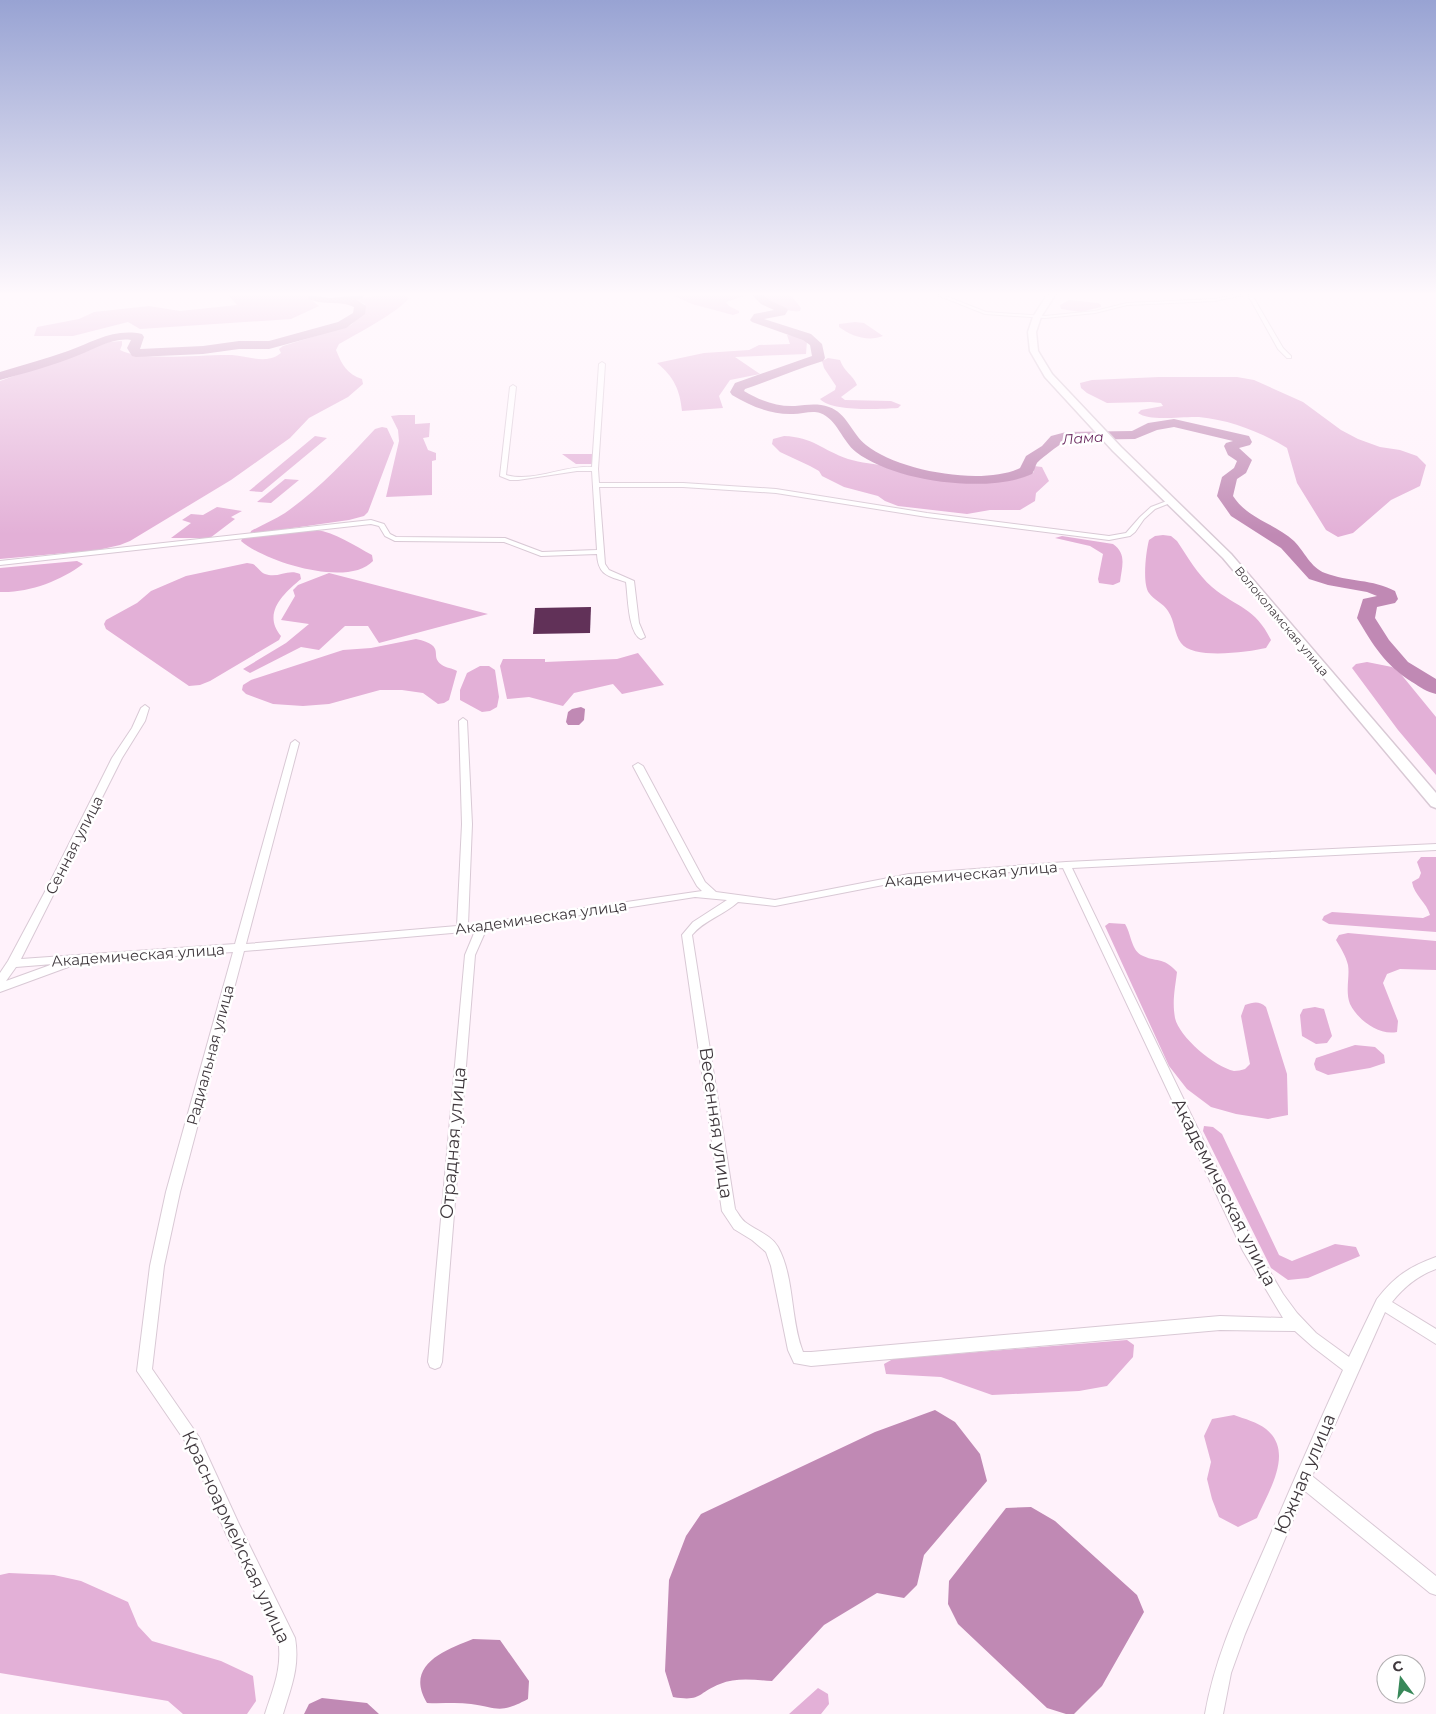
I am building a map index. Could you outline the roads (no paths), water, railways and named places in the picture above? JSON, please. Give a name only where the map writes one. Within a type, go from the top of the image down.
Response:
[{"type":"main road","name":"Волоколамская улица","points":[[1048,375],[1117,449],[1227,556],[1436,803]]},
{"type":"street","points":[[601,375],[595,468],[602,568],[606,572],[630,581],[635,623],[641,636]]},
{"type":"street","points":[[514,387],[504,476],[519,478],[576,468],[595,468]]},
{"type":"street","points":[[596,485],[683,485],[776,491],[928,515],[1109,538],[1128,535],[1153,508],[1172,501]]},
{"type":"street","points":[[0,563],[371,522],[382,525],[387,535],[395,539],[505,540],[540,554],[600,552]]},
{"type":"street","name":"Сенная улица","points":[[0,982],[13,963],[122,748],[143,718],[145,708]]},
{"type":"street","points":[[462,929],[467,824],[463,721]]},
{"type":"street","name":"Радиальная улица","points":[[144,1371],[157,1266],[173,1192],[295,744]]},
{"type":"street","points":[[638,766],[693,870],[702,884],[712,894]]},
{"type":"street","name":"Академическая улица","points":[[13,963],[238,948],[482,927],[695,894],[712,894],[755,903],[775,903],[909,877],[1066,865],[1436,847]]},
{"type":"street","name":"Академическая улица","points":[[1066,865],[1248,1247],[1283,1305],[1298,1325],[1315,1341],[1351,1367]]},
{"type":"street","name":"Весенняя улица","points":[[735,899],[726,909],[693,926],[687,935],[729,1211],[739,1225],[757,1236],[772,1249],[778,1266],[795,1350],[799,1358],[811,1359],[1220,1323],[1298,1325]]},
{"type":"street","name":"Отрадная улица","points":[[435,1362],[470,955],[482,927]]},
{"type":"street","points":[[0,988],[78,959]]},
{"type":"street","name":"Южная улица","points":[[1214,1714],[1216,1696],[1234,1640],[1302,1478],[1351,1367],[1382,1303],[1401,1279],[1423,1267],[1436,1263]]},
{"type":"street","points":[[1382,1303],[1436,1337]]},
{"type":"street","name":"Красноармейская улица","points":[[144,1371],[194,1442],[232,1528],[286,1638],[290,1654],[289,1668],[274,1714]]},
{"type":"street","points":[[1302,1478],[1436,1587]]},
{"type":"waterway","name":"Лама","points":[[773,375],[740,386],[737,392],[750,400],[771,408],[786,410],[823,409],[836,417],[861,449],[882,461],[918,472],[960,479],[980,480],[1013,477],[1027,471],[1031,459],[1047,449],[1056,439],[1066,436],[1135,435],[1153,426],[1174,423],[1244,439],[1245,442],[1231,446],[1233,452],[1245,460],[1241,470],[1230,477],[1225,496],[1233,508],[1245,519],[1281,539],[1315,575],[1328,580],[1372,588],[1389,595],[1389,599],[1369,603],[1366,618],[1381,643],[1401,666],[1436,688]]}]
